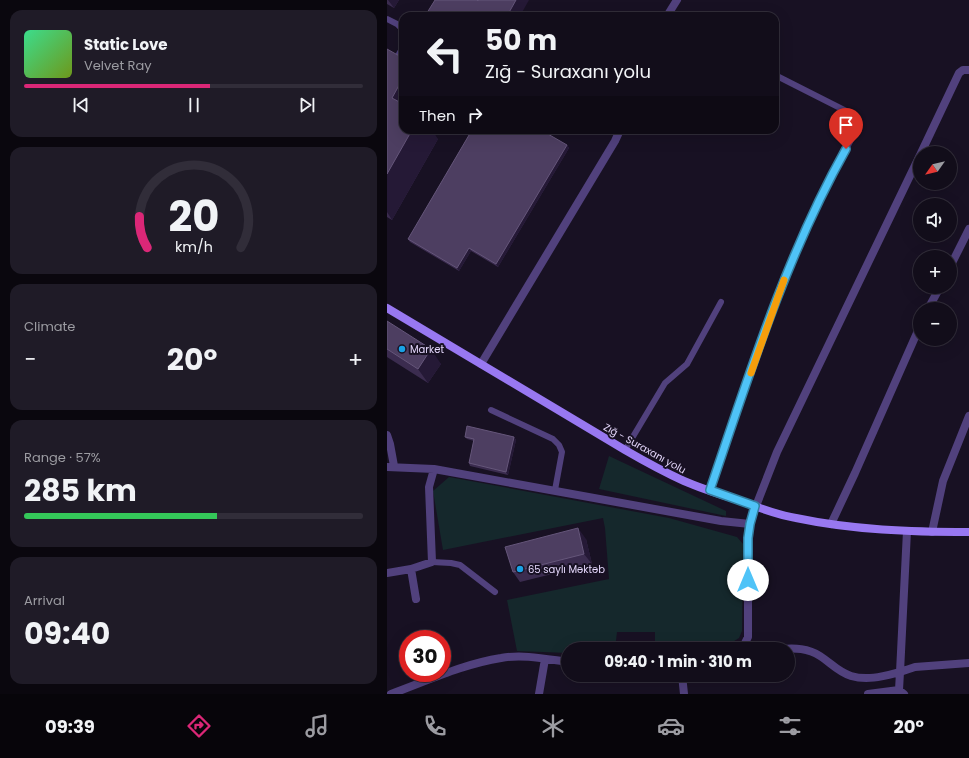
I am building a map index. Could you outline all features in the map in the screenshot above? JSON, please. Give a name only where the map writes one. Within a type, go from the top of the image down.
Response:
[{"type":"main road","name":"Zığ - Suraxanı yolu","points":[[387,308],[625,450],[685,481],[755,506],[795,518],[831,524],[907,531],[969,532]]},
{"type":"street","points":[[670,12],[677,0]]},
{"type":"street","points":[[924,146],[959,73],[963,70],[969,70]]},
{"type":"street","points":[[481,364],[618,134]]},
{"type":"street","points":[[746,642],[748,637],[748,538],[755,506],[777,452],[913,169]]},
{"type":"street","points":[[957,252],[969,229]]},
{"type":"street","points":[[831,524],[913,342]]},
{"type":"street","points":[[932,532],[943,481],[969,416]]},
{"type":"street","points":[[387,434],[390,444],[391,467],[434,469],[721,521],[750,524]]},
{"type":"street","points":[[387,573],[411,569],[432,562],[429,487],[434,469]]},
{"type":"street","points":[[868,694],[899,693],[907,531]]},
{"type":"street","points":[[411,569],[416,598]]},
{"type":"street","points":[[795,648],[810,650],[821,656],[835,669],[851,676],[866,678],[900,672],[915,667],[969,663]]},
{"type":"street","points":[[391,694],[466,666],[502,658],[532,657],[561,661]]},
{"type":"street","points":[[539,694],[545,659]]},
{"type":"street","points":[[683,682],[684,694]]},
{"type":"lane","points":[[387,19],[399,26]]},
{"type":"lane","points":[[387,75],[399,54]]},
{"type":"lane","points":[[710,490],[789,266],[840,160],[858,127],[854,115],[779,77]]},
{"type":"lane","points":[[625,450],[665,383],[687,364],[721,302]]},
{"type":"lane","points":[[491,410],[553,439],[559,445],[562,452],[555,490]]},
{"type":"lane","points":[[432,562],[460,565],[495,592]]},
{"type":"green space","points":[[609,456],[726,511],[726,516],[599,489]]},
{"type":"green space","points":[[449,477],[669,518],[737,537],[743,544],[742,631],[739,638],[733,642],[655,642],[655,632],[617,632],[616,642],[561,642],[561,653],[517,651],[507,600],[609,579],[603,518],[443,550],[433,491]]},
{"type":"building","points":[[435,0],[516,0],[509,12],[428,12]]},
{"type":"building","points":[[387,49],[399,56],[399,85],[392,98],[399,102],[399,134],[410,134],[387,174]]},
{"type":"building","points":[[470,134],[548,134],[567,145],[496,264],[469,248],[457,268],[408,239]]},
{"type":"building","points":[[387,321],[431,349],[418,369],[387,349]]},
{"type":"building","points":[[467,426],[514,437],[506,472],[469,463],[474,439],[465,437]]},
{"type":"building","points":[[578,528],[584,554],[513,572],[505,547]]},
{"type":"slow traffic","points":[[751,373],[784,280]]},
{"type":"place","name":"Market","points":[[402,349]]},
{"type":"place","name":"65 saylı Məktəb","points":[[520,569]]},
{"type":"route","points":[[748,580],[748,538],[755,506],[710,490],[789,266],[846,149]]}]
